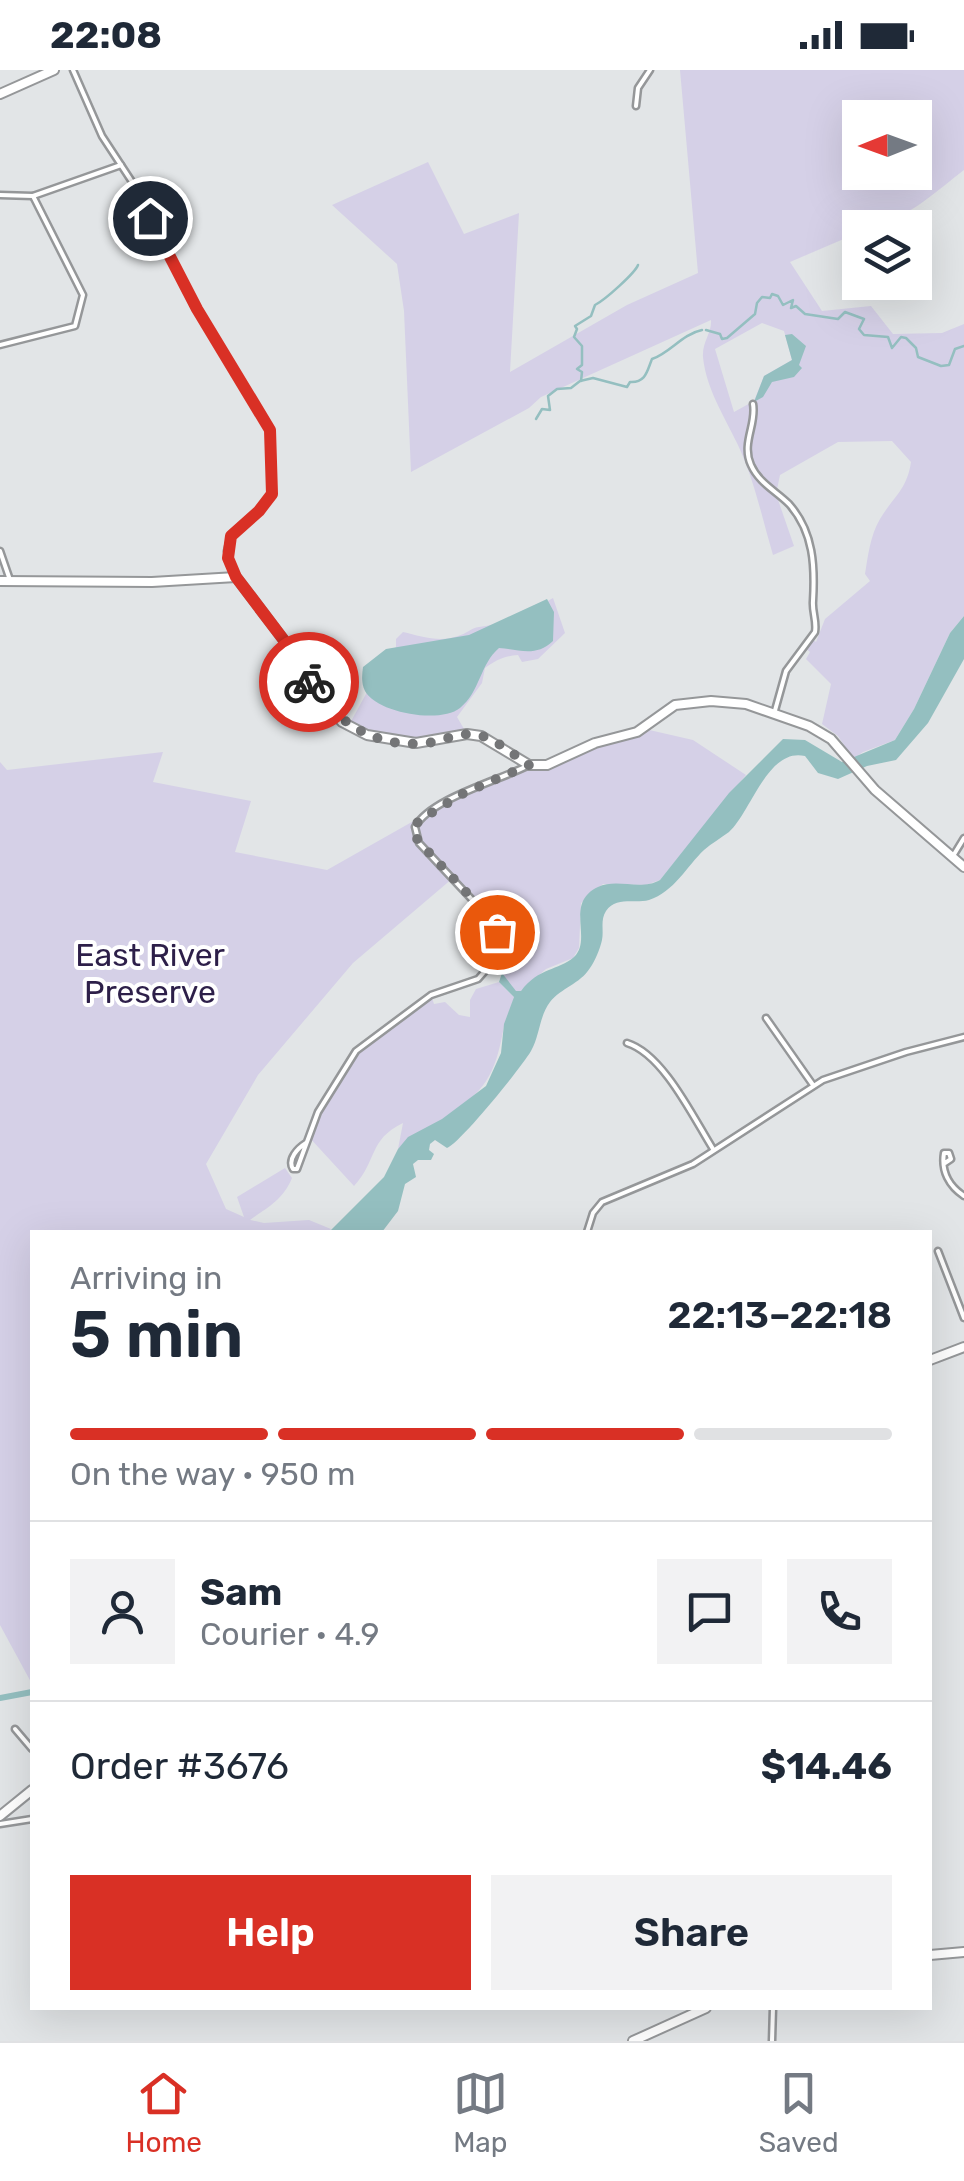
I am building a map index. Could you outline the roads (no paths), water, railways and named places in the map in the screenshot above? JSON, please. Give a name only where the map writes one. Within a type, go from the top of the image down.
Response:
[{"type":"street","points":[[0,94],[54,70]]},
{"type":"street","points":[[73,70],[102,136],[140,194],[197,309],[270,430],[272,494],[231,536],[228,558],[236,577],[326,705],[350,726],[378,738],[416,744],[467,734],[482,736],[529,765]]},
{"type":"street","points":[[636,106],[638,88],[650,70]]},
{"type":"street","points":[[0,195],[33,196],[121,165]]},
{"type":"street","points":[[0,345],[75,326],[83,295],[33,196]]},
{"type":"street","points":[[753,404],[747,444],[752,466],[772,492],[790,506],[810,543],[816,568],[812,602],[815,632],[786,670],[774,714]]},
{"type":"street","points":[[0,551],[5,580],[152,582],[236,577]]},
{"type":"street","points":[[306,1143],[298,1148],[292,1160],[293,1169],[300,1164],[318,1112],[356,1052],[431,995],[478,979],[493,962],[497,942],[493,922],[419,842],[415,827],[418,821],[464,793],[529,765],[547,765],[595,743],[637,732],[675,706],[729,701],[809,726],[831,738],[859,774],[964,867]]},
{"type":"street","points":[[953,857],[964,838]]},
{"type":"street","points":[[766,1018],[813,1084]]},
{"type":"street","points":[[588,1230],[602,1202],[671,1174],[714,1151],[813,1084],[906,1052],[964,1038]]},
{"type":"street","points":[[627,1042],[645,1050],[658,1065],[714,1151]]},
{"type":"street","points":[[945,1163],[948,1182],[964,1196]]},
{"type":"street","points":[[938,1251],[964,1318]]},
{"type":"street","points":[[932,1359],[964,1347]]},
{"type":"street","points":[[15,1729],[30,1747]]},
{"type":"street","points":[[0,1816],[30,1792]]},
{"type":"street","points":[[0,1824],[30,1820]]},
{"type":"street","points":[[932,1955],[964,1952]]},
{"type":"street","points":[[633,2041],[702,2010]]},
{"type":"street","points":[[772,2041],[773,2010]]},
{"type":"water","points":[[792,334],[806,346],[799,365],[802,368],[794,377],[772,382],[763,397],[754,402],[764,376],[792,360],[785,335]]},
{"type":"water","points":[[547,599],[554,612],[553,641],[534,651],[499,648],[467,701],[451,713],[410,714],[382,705],[365,691],[363,667],[386,649],[469,635]]},
{"type":"water","points":[[964,616],[964,659],[928,723],[896,760],[867,766],[838,779],[818,773],[805,756],[781,761],[761,783],[737,823],[704,850],[666,891],[649,900],[610,906],[603,918],[601,944],[590,968],[550,1002],[531,1051],[477,1120],[447,1148],[435,1140],[430,1144],[429,1150],[434,1154],[431,1160],[413,1164],[416,1177],[405,1184],[398,1211],[384,1230],[331,1230],[384,1177],[408,1137],[442,1119],[486,1086],[501,1053],[504,1024],[514,997],[499,982],[502,973],[516,991],[521,991],[541,973],[574,957],[581,941],[580,911],[588,894],[605,885],[660,880],[729,793],[783,739],[805,740],[842,762],[895,740],[950,633]]},
{"type":"waterway","points":[[581,381],[582,372],[577,369],[582,365],[582,346],[574,337],[575,326],[591,316],[595,305],[638,265]]},
{"type":"waterway","points":[[706,330],[727,338],[755,314],[762,297],[770,298],[772,294],[783,305],[793,300],[791,308],[796,306],[805,314],[838,319],[845,312],[864,319],[859,329],[864,335],[888,337],[892,348],[901,337],[906,338],[916,348],[918,357],[941,366],[949,365],[955,349],[964,346]]},
{"type":"waterway","points":[[536,419],[542,409],[550,410],[548,396],[557,389],[571,388],[593,378],[627,387],[643,378],[652,359],[702,330]]},
{"type":"waterway","points":[[0,1698],[30,1692]]},
{"type":"park label","name":"East River Preserve","points":[[150,974]]}]
